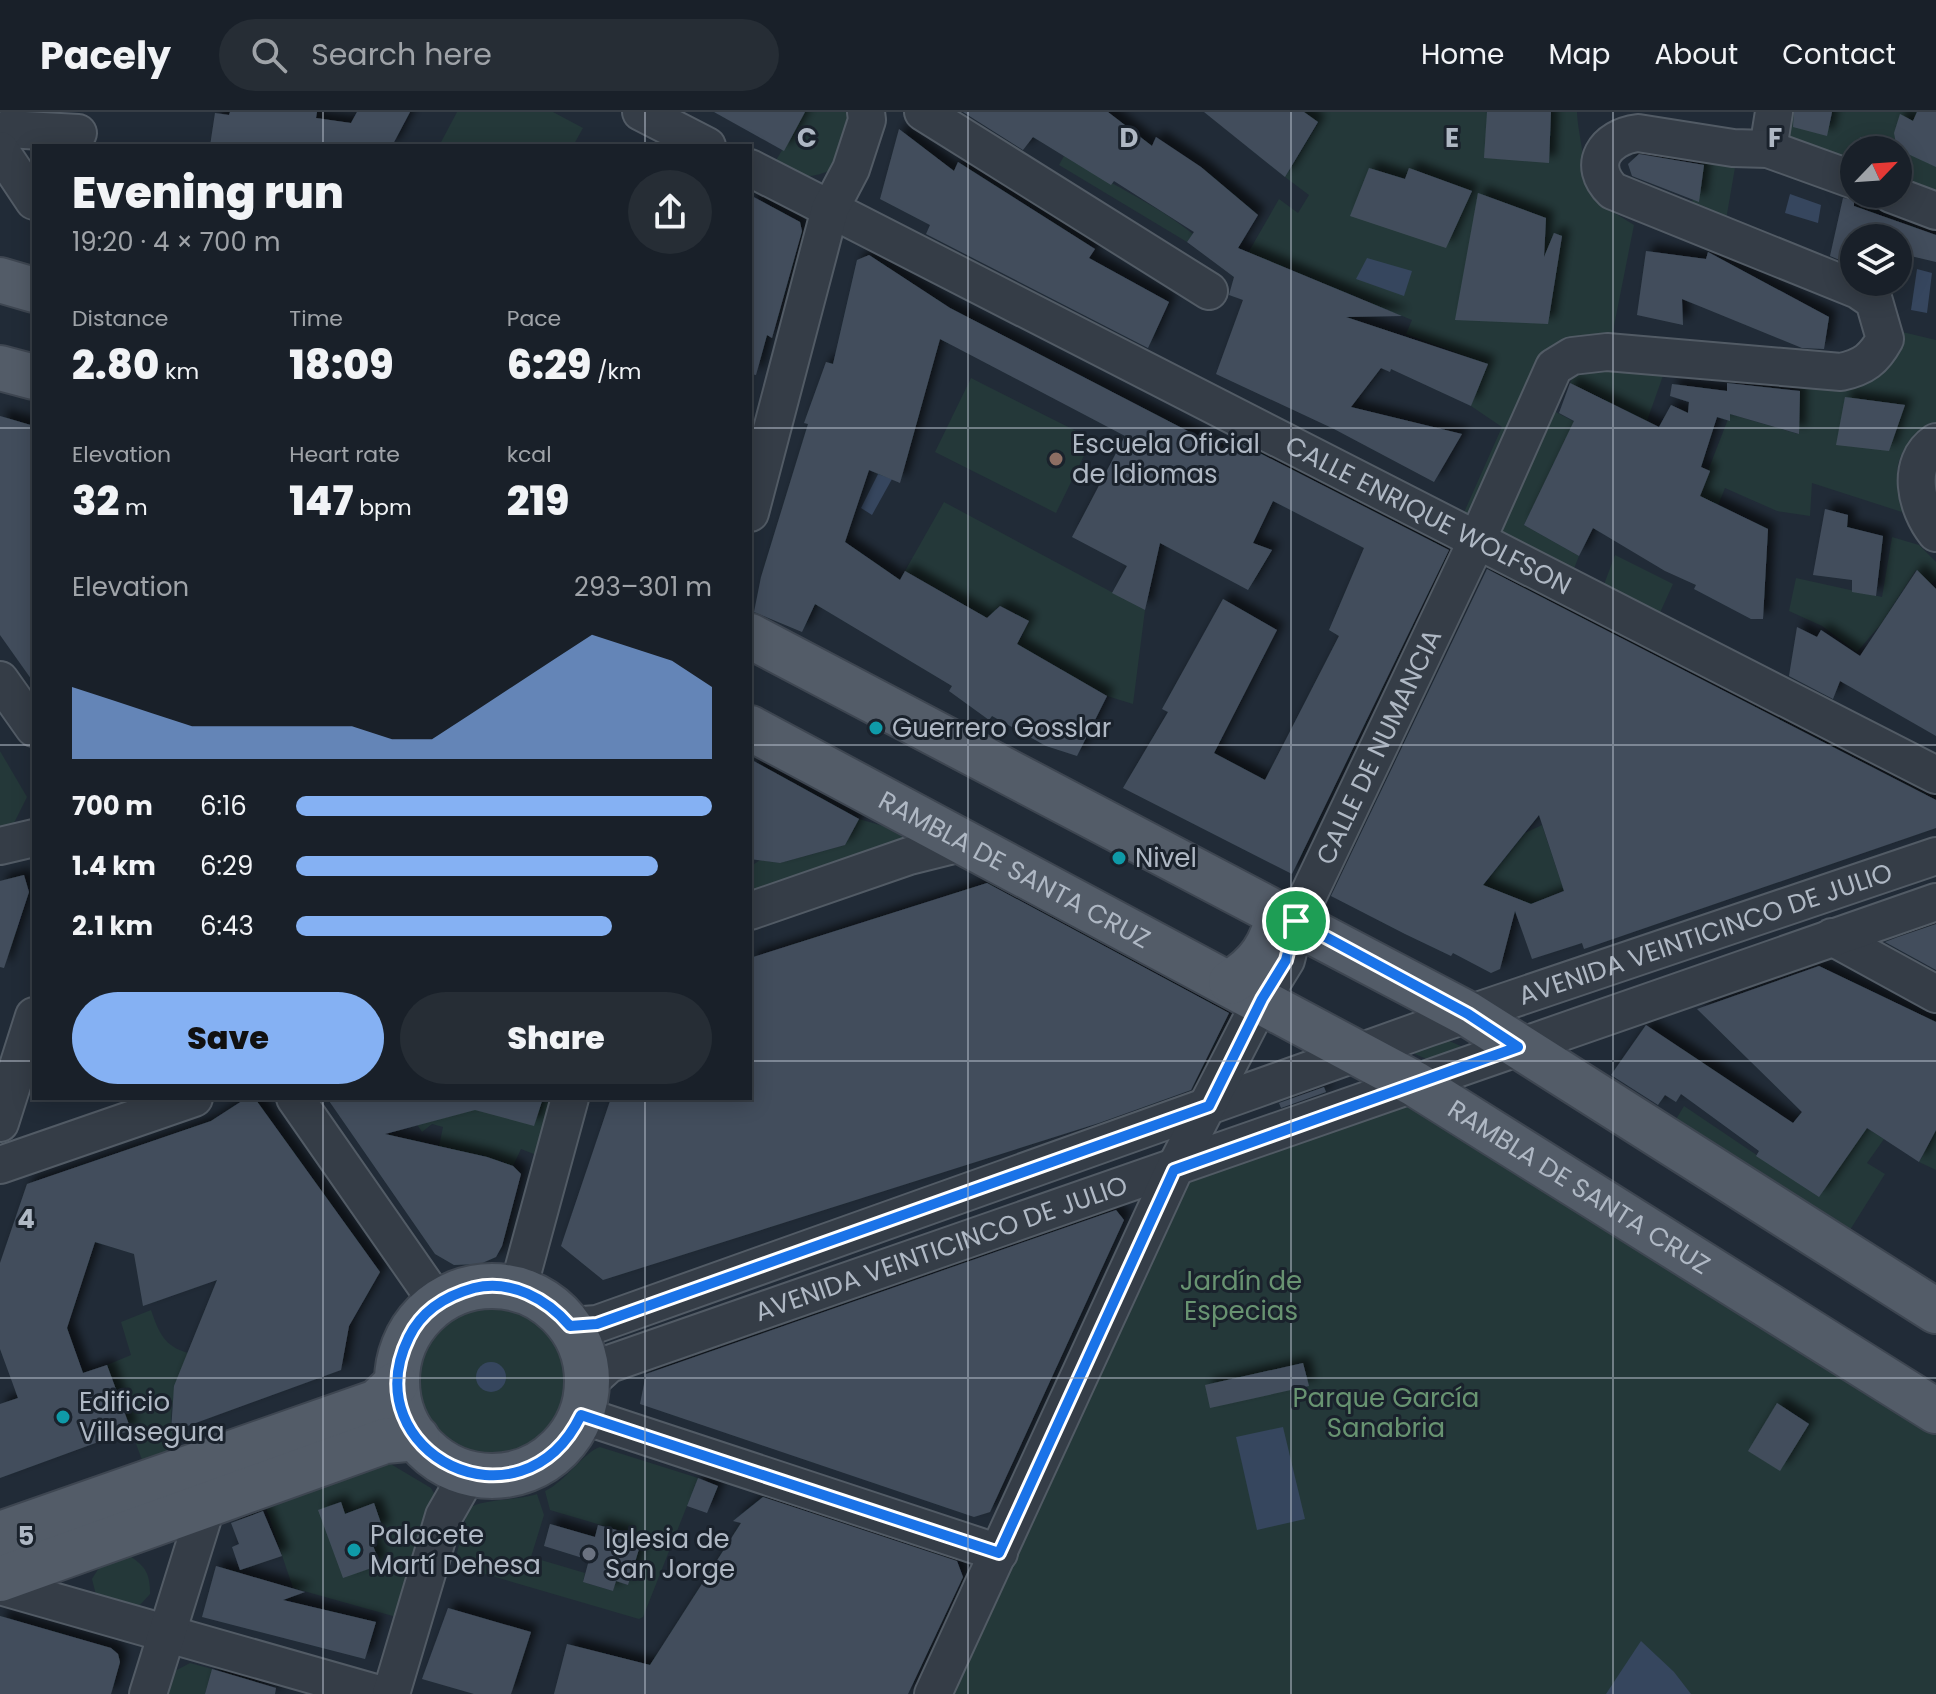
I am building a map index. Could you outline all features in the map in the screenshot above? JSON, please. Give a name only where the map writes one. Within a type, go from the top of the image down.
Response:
[{"type":"main road","points":[[0,368],[32,376]]},
{"type":"main road","points":[[752,637],[1468,1014],[1936,1311]]},
{"type":"main road","name":"RAMBLA DE SANTA CRUZ","points":[[752,729],[1415,1084],[1936,1411]]},
{"type":"main road","points":[[1246,991],[1255,965],[1288,917]]},
{"type":"main road","points":[[483,1286],[518,1289],[544,1302],[570,1326],[583,1355],[584,1399],[558,1451],[539,1465],[516,1474],[488,1477],[468,1474],[433,1457],[403,1414],[396,1384],[405,1345],[415,1325],[437,1302],[483,1286]]},
{"type":"main road","points":[[0,1534],[377,1402],[396,1384]]},
{"type":"main road","points":[[0,1579],[385,1441],[417,1438]]},
{"type":"street","points":[[641,112],[703,144]]},
{"type":"street","points":[[923,112],[1209,291]]},
{"type":"street","points":[[1774,112],[1768,149],[1840,175]]},
{"type":"street","points":[[752,505],[830,209],[851,169],[868,115]]},
{"type":"street","points":[[0,133],[7,129],[78,130]]},
{"type":"street","name":"CALLE DE NUMANCIA","points":[[1288,917],[1478,538],[1554,367],[1572,356],[1607,352],[1821,372],[1861,368],[1876,356],[1885,339],[1882,318],[1874,301],[1858,290],[1613,191],[1601,175],[1599,159],[1607,144],[1623,135],[1638,133],[1733,148],[1768,149]]},
{"type":"street","points":[[0,150],[32,198]]},
{"type":"street","name":"CALLE ENRIQUE WOLFSON","points":[[752,169],[1936,775]]},
{"type":"street","points":[[1912,202],[1936,211]]},
{"type":"street","points":[[1936,442],[1922,455],[1916,472],[1919,501],[1926,521],[1936,533]]},
{"type":"street","points":[[0,680],[32,725]]},
{"type":"street","points":[[0,846],[32,838]]},
{"type":"street","points":[[752,910],[909,856],[965,842]]},
{"type":"street","name":"AVENIDA VEINTICINCO DE JULIO","points":[[570,1326],[597,1324],[1468,1014],[1936,856]]},
{"type":"street","name":"AVENIDA VEINTICINCO DE JULIO","points":[[584,1399],[609,1364],[1116,1186],[1174,1170],[1936,902]]},
{"type":"street","points":[[1832,937],[1936,994]]},
{"type":"street","points":[[933,1694],[1174,1170],[1209,1106],[1246,991]]},
{"type":"street","points":[[0,1123],[32,1022]]},
{"type":"street","points":[[0,1165],[188,1100]]},
{"type":"street","points":[[296,1100],[437,1302]]},
{"type":"street","points":[[518,1289],[569,1100]]},
{"type":"street","points":[[584,1399],[999,1553]]},
{"type":"street","points":[[391,1694],[444,1516],[468,1474]]},
{"type":"street","points":[[148,1694],[207,1505]]},
{"type":"street","points":[[0,1586],[379,1694]]},
{"type":"green space","points":[[457,112],[553,112],[583,128],[574,144],[440,144]]},
{"type":"green space","points":[[805,112],[848,112],[848,132],[835,168],[804,176],[772,167]]},
{"type":"green space","points":[[1304,112],[1577,112],[1583,179],[1605,207],[1634,225],[1611,341],[1579,342],[1475,524],[1462,517],[1502,427],[1471,406],[1487,364],[1406,334],[1412,320],[1248,253],[1279,199],[1298,213],[1309,195],[1285,177],[1318,123]]},
{"type":"green space","points":[[1788,112],[1936,112],[1936,201],[1912,193],[1912,136],[1840,136],[1840,167],[1789,141],[1784,130]]},
{"type":"green space","points":[[1704,153],[1737,156],[1726,220],[1691,207]]},
{"type":"green space","points":[[1064,156],[1146,202],[1193,234],[1187,242],[1059,165]]},
{"type":"green space","points":[[1894,330],[1936,340],[1936,422],[1904,450],[1897,471],[1905,513],[1812,483],[1810,516],[1777,511],[1725,488],[1715,513],[1695,504],[1730,414],[1798,434],[1800,386],[1832,390],[1856,384]]},
{"type":"green space","points":[[1579,365],[1665,370],[1647,421],[1570,383]]},
{"type":"green space","points":[[971,378],[1092,439],[1056,513],[935,452]]},
{"type":"green space","points":[[1552,410],[1639,456],[1565,440],[1524,525],[1579,556],[1573,571],[1488,530]]},
{"type":"green space","points":[[944,502],[1145,610],[1133,704],[1107,696],[1016,646],[1029,621],[1000,606],[975,629],[961,620],[969,607],[905,571]]},
{"type":"green space","points":[[1892,537],[1919,545],[1936,562],[1936,579],[1931,584],[1916,570],[1881,624],[1857,652],[1822,626],[1789,611],[1796,578],[1882,597]]},
{"type":"green space","points":[[1615,555],[1673,584],[1658,617],[1602,590]]},
{"type":"green space","points":[[0,751],[27,797],[11,829],[0,831]]},
{"type":"green space","points":[[859,819],[890,828],[905,839],[752,893],[752,866],[760,860],[780,863],[845,845]]},
{"type":"green space","points":[[1542,825],[1564,891],[1515,910],[1514,897],[1492,889],[1482,909],[1443,860],[1484,884],[1525,833]]},
{"type":"green space","points":[[1445,1039],[1465,1048],[1436,1063],[1415,1054],[1414,1049]]},
{"type":"green space","name":"Parque García Sanabria","points":[[1411,1095],[1936,1429],[1936,1694],[947,1694],[1186,1175]]},
{"type":"green space","points":[[405,1100],[555,1100],[539,1156],[521,1149],[513,1166],[439,1146],[443,1127],[432,1124],[422,1132],[406,1108]]},
{"type":"green space","points":[[1822,1100],[1884,1139],[1867,1163],[1885,1174],[1850,1230],[1675,1121],[1684,1106],[1819,1197]]},
{"type":"green space","points":[[1936,1130],[1936,1170],[1919,1162]]},
{"type":"green space","points":[[493,1297],[525,1303],[552,1322],[571,1349],[577,1381],[571,1413],[552,1440],[525,1459],[493,1465],[461,1459],[434,1440],[415,1413],[409,1381],[415,1349],[434,1322],[461,1303]]},
{"type":"green space","points":[[151,1310],[164,1338],[173,1347],[188,1353],[173,1400],[171,1424],[176,1448],[142,1460],[107,1365],[131,1355],[121,1322]]},
{"type":"green space","points":[[600,1447],[698,1478],[643,1617],[639,1619],[454,1565],[468,1509],[482,1503],[537,1494],[544,1515],[531,1557],[585,1573],[583,1582],[613,1591],[616,1581],[628,1585],[638,1550],[625,1545],[628,1533],[550,1510],[545,1491]]},
{"type":"green space","points":[[389,1463],[431,1488],[435,1495],[400,1618],[293,1588],[265,1505]]},
{"type":"green space","points":[[130,1556],[146,1572],[150,1594],[139,1606],[126,1610],[97,1599],[92,1579],[99,1568],[117,1557]]},
{"type":"green space","points":[[190,1663],[212,1669],[205,1694],[168,1694],[175,1671]]},
{"type":"water","points":[[1790,194],[1821,205],[1818,223],[1785,213]]},
{"type":"water","points":[[1367,258],[1412,271],[1404,296],[1356,279]]},
{"type":"water","points":[[1917,269],[1932,273],[1927,313],[1911,310]]},
{"type":"water","points":[[878,474],[892,479],[872,515],[861,508]]},
{"type":"water","points":[[491,1362],[502,1366],[506,1377],[502,1388],[491,1392],[480,1388],[476,1377],[480,1366]]},
{"type":"water","points":[[1283,1427],[1305,1519],[1257,1530],[1236,1437]]},
{"type":"water","points":[[1641,1641],[1674,1672],[1691,1694],[1606,1694]]},
{"type":"building","points":[[230,112],[317,112],[316,118],[351,123],[357,112],[410,112],[393,144],[210,144],[215,113],[229,115]]},
{"type":"building","points":[[714,112],[805,112],[784,151]]},
{"type":"building","points":[[963,112],[1108,112],[1152,146],[1156,137],[1201,167],[1258,215],[1238,248],[1402,316],[1346,317],[1488,364],[1471,406],[1391,369],[1390,372],[1381,368],[1351,407],[1462,434],[1434,482],[1334,429],[1216,374],[1243,300],[1229,295],[1234,277],[1187,242],[1194,232],[1114,181],[1111,185],[1033,137],[1023,150]]},
{"type":"building","points":[[1204,112],[1304,112],[1318,122],[1285,177]]},
{"type":"building","points":[[1487,112],[1551,112],[1549,163],[1484,158]]},
{"type":"building","points":[[1794,112],[1832,112],[1827,136],[1793,127]]},
{"type":"building","points":[[1917,112],[1936,112],[1936,167],[1912,156],[1912,136],[1895,136],[1900,114],[1913,121]]},
{"type":"building","points":[[899,129],[954,171],[958,162],[1095,249],[1089,258],[1169,302],[1148,348],[926,234],[930,225],[880,199]]},
{"type":"building","points":[[1639,154],[1704,165],[1699,202],[1632,176],[1628,164]]},
{"type":"building","points":[[1369,168],[1405,179],[1409,168],[1472,191],[1446,248],[1350,216]]},
{"type":"building","points":[[1478,193],[1546,218],[1544,257],[1554,233],[1562,236],[1548,324],[1455,320]]},
{"type":"building","points":[[752,196],[800,222],[802,231],[772,338],[767,335],[756,375],[752,374]]},
{"type":"building","points":[[1841,208],[1860,208],[1905,224],[1840,224],[1840,260],[1830,256]]},
{"type":"building","points":[[1912,227],[1936,235],[1936,262],[1912,256]]},
{"type":"building","points":[[1646,251],[1706,259],[1708,252],[1829,317],[1824,349],[1802,348],[1682,299],[1683,325],[1637,315]]},
{"type":"building","points":[[869,255],[950,308],[1234,455],[1240,443],[1449,550],[1292,874],[1123,788],[1168,712],[1162,709],[1223,599],[1277,630],[1214,753],[1265,780],[1339,636],[1329,630],[1364,548],[1273,501],[1253,543],[1272,550],[1248,590],[1160,543],[1145,610],[1112,593],[1127,566],[1072,537],[1125,436],[940,339],[900,483],[869,470],[845,542],[900,580],[905,571],[987,618],[1000,606],[1029,621],[1017,644],[1107,696],[1077,756],[1046,746],[992,716],[989,720],[949,691],[952,686],[815,604],[802,632],[754,612],[761,577],[808,424],[804,423],[826,362],[833,364],[857,260]]},
{"type":"building","points":[[1570,383],[1659,427],[1671,405],[1688,413],[1689,402],[1670,396],[1672,384],[1727,391],[1727,383],[1800,391],[1799,434],[1730,414],[1730,421],[1717,417],[1701,467],[1710,471],[1700,496],[1768,529],[1763,619],[1751,619],[1694,589],[1696,585],[1665,571],[1593,528],[1579,556],[1524,525],[1574,421],[1559,413]]},
{"type":"building","points":[[1845,397],[1905,405],[1889,451],[1836,445]]},
{"type":"building","points":[[0,416],[32,425],[32,680],[0,635]]},
{"type":"building","points":[[1825,509],[1848,515],[1847,527],[1883,536],[1876,596],[1852,592],[1852,580],[1813,575]]},
{"type":"building","points":[[1487,569],[1936,800],[1936,828],[1584,949],[1582,943],[1532,959],[1515,911],[1500,969],[1491,973],[1331,896]],"holes":[[[1539,815],[1564,891],[1531,904],[1483,885]]]},
{"type":"building","points":[[1917,570],[1936,589],[1936,736],[1840,681],[1833,699],[1789,676],[1797,627],[1817,637],[1821,630],[1860,656]]},
{"type":"building","points":[[752,760],[859,819],[845,845],[780,863],[752,859]]},
{"type":"building","points":[[24,875],[29,892],[4,968],[0,967],[0,881]]},
{"type":"building","points":[[987,883],[1229,1013],[1191,1090],[1099,1123],[603,1280],[561,1246],[610,1100],[752,1100],[752,957]]},
{"type":"building","points":[[1936,924],[1936,970],[1885,942],[1898,937]]},
{"type":"building","points":[[1819,966],[1936,1022],[1936,1130],[1919,1162],[1867,1128],[1819,1197],[1756,1156],[1759,1151],[1681,1094],[1676,1102],[1665,1095],[1658,1105],[1611,1075],[1646,1025],[1793,1123],[1802,1112],[1697,1009]]},
{"type":"building","points":[[1324,1087],[1326,1092],[1281,1108],[1279,1103]]},
{"type":"building","points":[[243,1100],[256,1100],[380,1272],[349,1326],[341,1370],[171,1432],[174,1386],[217,1280],[143,1306],[134,1254],[95,1242],[67,1328],[83,1373],[107,1365],[131,1430],[0,1478],[0,1404],[18,1398],[0,1349],[0,1263],[27,1184],[211,1121]]},
{"type":"building","points":[[328,1100],[542,1100],[534,1126],[475,1110],[385,1134],[487,1157],[513,1166],[521,1174],[502,1246],[496,1257],[480,1264],[454,1265],[435,1254]]},
{"type":"building","points":[[1116,1210],[1124,1220],[990,1512],[974,1517],[640,1404],[646,1374]]},
{"type":"building","points":[[1303,1363],[1309,1386],[1210,1408],[1205,1385]]},
{"type":"building","points":[[1777,1403],[1809,1424],[1780,1471],[1748,1451]]},
{"type":"building","points":[[698,1478],[718,1486],[707,1513],[687,1506]]},
{"type":"building","points":[[763,1497],[957,1561],[963,1577],[908,1694],[554,1694],[567,1644],[650,1665],[741,1523],[733,1521]]},
{"type":"building","name":"Palacete Martí Dehesa","points":[[341,1502],[345,1514],[374,1503],[383,1529],[369,1534],[380,1565],[343,1578],[318,1510]]},
{"type":"building","points":[[263,1511],[282,1556],[240,1570],[232,1547],[239,1544],[231,1523]]},
{"type":"building","name":"Iglesia de San Jorge","points":[[550,1524],[595,1537],[598,1525],[628,1533],[625,1545],[639,1549],[628,1585],[616,1581],[613,1591],[583,1582],[589,1560],[544,1546]]},
{"type":"building","points":[[216,1566],[305,1592],[283,1600],[376,1622],[365,1659],[202,1617]]},
{"type":"building","points":[[448,1608],[531,1632],[511,1694],[474,1694],[422,1679]]},
{"type":"building","points":[[0,1616],[111,1648],[118,1654],[120,1662],[111,1694],[0,1694]]},
{"type":"building","points":[[212,1669],[276,1688],[275,1694],[205,1694]]},
{"type":"place","name":"Escuela Oficial de Idiomas","points":[[1056,459]]},
{"type":"place","name":"Guerrero Gosslar","points":[[876,728]]},
{"type":"place","name":"Nivel","points":[[1119,858]]},
{"type":"place","name":"Edificio Villasegura","points":[[63,1417]]},
{"type":"place","name":"Palacete Martí Dehesa","points":[[354,1550]]},
{"type":"place","name":"Iglesia de San Jorge","points":[[589,1554]]},
{"type":"route","points":[[1296,921],[1468,1014],[1518,1047],[1174,1170],[999,1553],[980,1544],[581,1415],[573,1432],[558,1451],[539,1465],[516,1474],[488,1477],[468,1474],[433,1457],[409,1426],[396,1384],[400,1354],[415,1325],[437,1302],[460,1292],[483,1286],[518,1289],[544,1302],[570,1326],[597,1324],[1209,1106],[1262,999],[1286,960],[1296,921]]},
{"type":"park label","name":"Jardín de Especias","points":[[1241,1296]]}]
